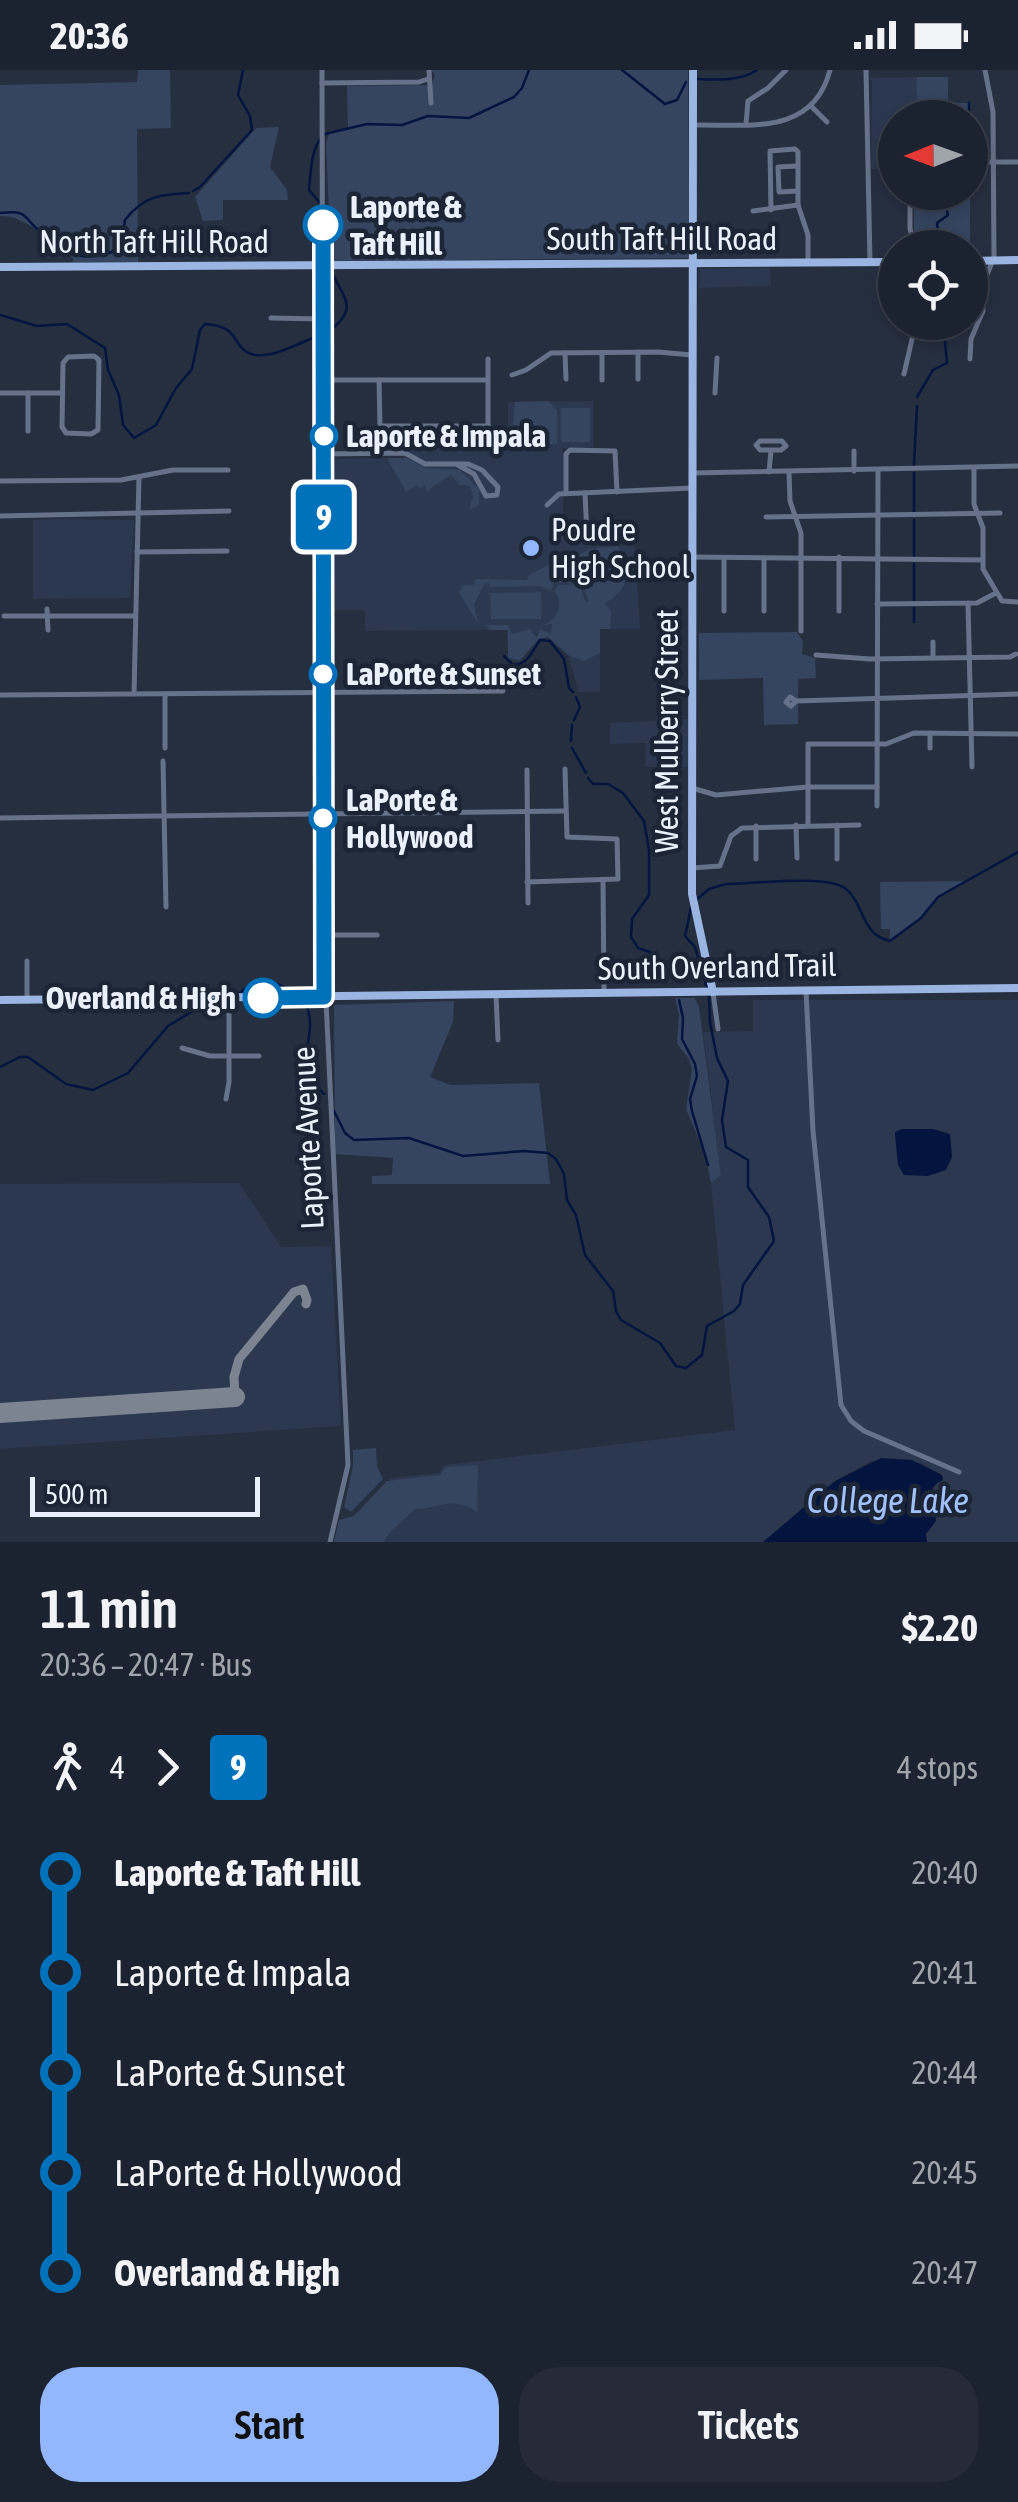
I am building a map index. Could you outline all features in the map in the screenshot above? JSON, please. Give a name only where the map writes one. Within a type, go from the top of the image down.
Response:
[{"type":"main road","name":"West Mulberry Street","points":[[692,70],[692,868],[693,905],[709,992]]},
{"type":"main road","points":[[988,260],[1018,260]]},
{"type":"main road","name":"South Taft Hill Road","points":[[429,265],[878,262]]},
{"type":"main road","name":"North Taft Hill Road","points":[[0,268],[429,265]]},
{"type":"main road","name":"South Overland Trail","points":[[0,1000],[1018,988]]},
{"type":"street","name":"Laporte Avenue","points":[[322,70],[324,997],[348,1466],[330,1542]]},
{"type":"street","points":[[425,70],[431,103]]},
{"type":"street","points":[[746,124],[749,100],[786,70]]},
{"type":"street","points":[[692,125],[784,122],[812,106],[824,90],[830,70]]},
{"type":"street","points":[[866,70],[870,262]]},
{"type":"street","points":[[970,360],[970,343],[982,314],[984,285],[992,260],[994,112],[985,70]]},
{"type":"street","points":[[322,83],[425,80]]},
{"type":"street","points":[[812,106],[827,122]]},
{"type":"street","points":[[771,210],[770,154],[773,149],[798,152],[798,206],[808,234],[808,263]]},
{"type":"street","points":[[988,162],[1018,162]]},
{"type":"street","points":[[797,166],[778,166],[779,192],[797,191]]},
{"type":"street","points":[[752,211],[798,206]]},
{"type":"street","points":[[271,318],[323,318]]},
{"type":"street","points":[[904,374],[912,340]]},
{"type":"street","points":[[602,352],[602,380]]},
{"type":"street","points":[[638,352],[638,379]]},
{"type":"street","points":[[566,353],[566,379]]},
{"type":"street","points":[[512,375],[524,370],[531,360],[548,354],[693,355]]},
{"type":"street","points":[[97,357],[97,431],[64,432],[63,393],[64,358],[97,357]]},
{"type":"street","points":[[715,393],[718,358]]},
{"type":"street","points":[[488,359],[488,446]]},
{"type":"street","points":[[524,370],[528,378]]},
{"type":"street","points":[[323,380],[487,380]]},
{"type":"street","points":[[379,380],[380,426],[488,426]]},
{"type":"street","points":[[0,394],[63,393]]},
{"type":"street","points":[[28,394],[28,431]]},
{"type":"street","points":[[759,441],[770,441],[783,441],[786,445],[782,450],[758,450],[759,441]]},
{"type":"street","points":[[768,472],[770,441]]},
{"type":"street","points":[[566,493],[566,452],[584,450],[615,451],[617,492]]},
{"type":"street","points":[[854,451],[854,471]]},
{"type":"street","points":[[324,454],[405,453],[424,464],[458,465],[482,470],[498,487],[497,495],[486,496],[474,474],[458,465]]},
{"type":"street","points":[[692,473],[1018,466]]},
{"type":"street","points":[[974,468],[974,501],[984,528],[984,573],[1005,602],[1018,602]]},
{"type":"street","points":[[0,481],[138,478],[172,470],[228,470]]},
{"type":"street","points":[[877,806],[878,471]]},
{"type":"street","points":[[788,472],[790,501],[801,533],[801,631]]},
{"type":"street","points":[[134,694],[138,478]]},
{"type":"street","points":[[547,505],[555,496],[566,493],[692,488]]},
{"type":"street","points":[[586,493],[586,536]]},
{"type":"street","points":[[0,516],[229,510]]},
{"type":"street","points":[[766,517],[1000,514]]},
{"type":"street","points":[[137,552],[227,551]]},
{"type":"street","points":[[692,557],[983,560]]},
{"type":"street","points":[[839,557],[839,610]]},
{"type":"street","points":[[724,558],[724,611]]},
{"type":"street","points":[[764,558],[764,611]]},
{"type":"street","points":[[877,604],[980,602],[996,593]]},
{"type":"street","points":[[968,603],[972,768]]},
{"type":"street","points":[[4,616],[47,612],[134,616]]},
{"type":"street","points":[[47,612],[48,630]]},
{"type":"street","points":[[933,642],[934,658]]},
{"type":"street","points":[[816,655],[877,659],[1016,654]]},
{"type":"street","points":[[0,695],[503,692]]},
{"type":"street","points":[[165,694],[165,748]]},
{"type":"street","points":[[796,701],[1018,694]]},
{"type":"street","points":[[808,825],[808,744],[888,744],[910,734],[972,732],[1018,736],[1014,745]]},
{"type":"street","points":[[930,733],[930,748]]},
{"type":"street","points":[[164,762],[166,907]]},
{"type":"street","points":[[528,882],[618,879],[618,839],[567,837],[566,768]]},
{"type":"street","points":[[527,770],[528,903]]},
{"type":"street","points":[[692,788],[728,795],[808,786],[877,787]]},
{"type":"street","points":[[0,818],[566,811]]},
{"type":"street","points":[[796,825],[796,858]]},
{"type":"street","points":[[837,825],[837,859]]},
{"type":"street","points":[[692,868],[720,866],[732,834],[739,829],[859,825]]},
{"type":"street","points":[[756,826],[756,859]]},
{"type":"street","points":[[603,880],[604,994]]},
{"type":"street","points":[[323,936],[377,935]]},
{"type":"street","points":[[26,961],[27,1001]]},
{"type":"street","points":[[806,991],[816,1168],[841,1405],[851,1422],[864,1431],[958,1472]]},
{"type":"street","name":"West Mulberry Street","points":[[709,992],[718,1028]]},
{"type":"street","points":[[496,995],[498,1040]]},
{"type":"street","points":[[226,1099],[229,999]]},
{"type":"street","points":[[182,1048],[203,1055],[259,1056]]},
{"type":"shaded area","points":[[138,70],[170,70],[171,128],[137,129],[138,262],[73,262],[73,258],[29,225],[0,216],[0,85],[137,82]]},
{"type":"shaded area","points":[[431,70],[688,70],[688,258],[334,261],[326,143],[329,134],[348,129],[347,86],[432,85],[435,75]]},
{"type":"shaded area","points":[[917,77],[948,77],[948,100],[916,100]]},
{"type":"shaded area","points":[[948,77],[948,100],[878,100],[878,169],[871,169],[870,78]]},
{"type":"shaded area","points":[[279,127],[270,167],[287,190],[288,200],[223,200],[223,220],[203,221],[195,197],[256,128]]},
{"type":"shaded area","points":[[914,210],[970,210],[970,230],[914,230]]},
{"type":"shaded area","points":[[770,268],[771,286],[699,288],[700,269]]},
{"type":"shaded area","points":[[548,401],[557,410],[557,444],[514,446],[515,402]]},
{"type":"shaded area","name":"Poudre High School","points":[[593,401],[593,447],[563,448],[563,538],[590,538],[591,546],[635,546],[640,629],[600,629],[600,692],[579,692],[568,655],[548,637],[539,637],[520,662],[508,659],[507,630],[365,631],[365,610],[335,610],[334,599],[330,598],[330,459],[403,458],[403,448],[508,447],[508,402]]},
{"type":"shaded area","points":[[561,408],[590,408],[590,442],[561,442]]},
{"type":"shaded area","points":[[387,458],[407,458],[426,468],[460,470],[479,489],[479,505],[469,510],[473,496],[470,486],[460,485],[451,475],[427,491],[425,485],[420,489],[417,485],[406,492]]},
{"type":"shaded area","points":[[33,520],[134,520],[130,598],[33,599]]},
{"type":"shaded area","points":[[618,546],[626,578],[620,592],[605,603],[611,611],[610,629],[600,629],[600,653],[584,661],[568,655],[548,637],[539,639],[520,660],[508,658],[508,630],[489,630],[487,625],[508,625],[512,634],[539,627],[530,630],[537,638],[540,629],[551,634],[552,624],[543,625],[558,611],[554,591],[558,585],[577,584],[558,582],[550,564],[557,555],[564,555],[568,576],[578,581],[585,601],[589,602],[573,558],[590,549]]},
{"type":"shaded area","points":[[548,565],[555,579],[551,591],[541,586],[490,587],[485,583],[474,604],[478,624],[459,592],[463,585],[473,585],[476,579],[527,580]]},
{"type":"shaded area","points":[[541,592],[541,619],[491,619],[490,593]]},
{"type":"shaded area","points":[[797,632],[803,641],[802,654],[815,658],[816,678],[798,679],[798,724],[764,725],[763,678],[699,680],[699,633]]},
{"type":"shaded area","points":[[688,719],[689,767],[645,767],[646,743],[610,744],[610,723]]},
{"type":"shaded area","points":[[966,881],[938,897],[921,918],[890,941],[890,929],[881,929],[880,882]]},
{"type":"shaded area","points":[[675,998],[695,998],[699,1007],[721,1175],[711,1183],[705,1154],[686,1109],[692,1070],[677,1044],[679,1015]]},
{"type":"shaded area","points":[[753,1000],[1018,1000],[1018,1542],[927,1542],[925,1534],[934,1524],[936,1514],[930,1495],[942,1475],[921,1463],[871,1461],[835,1481],[763,1542],[334,1542],[339,1520],[354,1516],[391,1478],[439,1473],[445,1465],[735,1430],[711,1183],[721,1174],[703,1032],[753,1031]]},
{"type":"shaded area","points":[[454,1001],[453,1022],[430,1077],[450,1085],[539,1083],[550,1184],[372,1184],[372,1176],[392,1175],[393,1158],[335,1154],[334,1005]]},
{"type":"shaded area","points":[[239,1183],[281,1247],[331,1246],[341,1426],[0,1449],[0,1184]]},
{"type":"shaded area","points":[[376,1448],[383,1479],[351,1512],[344,1507],[353,1450]]},
{"type":"shaded area","points":[[478,1465],[477,1512],[461,1504],[415,1509],[384,1542],[334,1542],[339,1520],[354,1516],[387,1481],[440,1475],[446,1467]]},
{"type":"water","points":[[902,1129],[933,1129],[950,1134],[952,1157],[946,1170],[928,1176],[904,1175],[898,1165],[895,1135]]},
{"type":"water","name":"College Lake","points":[[881,1458],[912,1460],[942,1475],[943,1480],[932,1492],[936,1521],[926,1534],[927,1542],[763,1542],[835,1481]]},
{"type":"waterway","points":[[193,191],[252,130],[250,116],[238,95],[243,70]]},
{"type":"waterway","points":[[319,202],[309,190],[310,175],[314,153],[325,134],[367,124],[402,125],[428,116],[469,118],[514,97],[529,70]]},
{"type":"waterway","points":[[622,70],[665,104],[677,100],[686,82]]},
{"type":"waterway","points":[[698,79],[737,78],[757,70]]},
{"type":"waterway","points":[[0,213],[21,214],[75,254],[92,256],[121,247],[125,220],[146,201],[189,193]]},
{"type":"waterway","points":[[326,209],[331,261]]},
{"type":"waterway","points":[[938,230],[937,223],[948,215],[947,210]]},
{"type":"waterway","points":[[328,332],[343,318],[347,305],[333,275]]},
{"type":"waterway","points":[[0,315],[37,326],[67,324],[105,348],[123,425],[134,438],[156,425],[176,388],[192,369],[200,330],[205,324],[225,329],[243,349],[257,355],[274,353],[318,336]]},
{"type":"waterway","points":[[917,397],[933,370],[947,363],[945,340]]},
{"type":"waterway","points":[[914,465],[917,406]]},
{"type":"waterway","points":[[914,473],[914,511]]},
{"type":"waterway","points":[[914,520],[914,556]]},
{"type":"waterway","points":[[914,564],[914,600]]},
{"type":"waterway","points":[[914,608],[914,622]]},
{"type":"waterway","points":[[504,656],[513,665],[522,663],[540,640],[550,641],[564,659],[573,692]]},
{"type":"waterway","points":[[574,720],[580,707],[576,697]]},
{"type":"waterway","points":[[571,741],[572,725]]},
{"type":"waterway","points":[[572,748],[586,773]]},
{"type":"waterway","points":[[588,778],[593,784],[608,784],[623,793],[644,821],[649,850],[649,895],[632,919],[631,937],[638,948],[656,954]]},
{"type":"waterway","points":[[695,901],[709,889],[726,884],[837,884],[852,896],[874,933],[890,941],[921,918],[938,897],[1018,852]]},
{"type":"waterway","points":[[691,908],[685,936],[695,947],[707,988]]},
{"type":"waterway","points":[[213,993],[219,989],[240,993],[260,981],[294,992]]},
{"type":"waterway","points":[[334,1111],[345,1133],[354,1140],[409,1138],[463,1156],[548,1153],[564,1174],[567,1200],[576,1215],[585,1255],[613,1291],[621,1320],[660,1343],[676,1366],[686,1368],[702,1355],[707,1326],[740,1304],[743,1285],[774,1241],[769,1217],[748,1187],[748,1160],[726,1147],[722,1120],[728,1081],[717,1058],[709,996]]},
{"type":"waterway","points":[[679,1000],[682,1039],[697,1076],[690,1099],[692,1111],[708,1165]]},
{"type":"waterway","points":[[0,1067],[28,1057],[66,1084],[93,1090],[128,1073],[168,1026],[206,1003]]},
{"type":"waterway","points":[[305,1003],[310,1026],[308,1069],[324,1094]]},
{"type":"taxiway","points":[[235,1397],[234,1377],[239,1359],[294,1292],[303,1289],[306,1304]]},
{"type":"runway","points":[[0,1413],[235,1397]]},
{"type":"bus line","name":"9","points":[[263,998],[324,997],[323,225]]},
{"type":"place","name":"Laporte & Taft Hill","points":[[323,225]]},
{"type":"place","name":"Laporte & Impala","points":[[324,436]]},
{"type":"place","name":"Poudre High School","points":[[531,548]]},
{"type":"place","name":"LaPorte & Sunset","points":[[323,674]]},
{"type":"place","name":"LaPorte & Hollywood","points":[[323,818]]},
{"type":"place","name":"Overland & High","points":[[263,998]]}]
